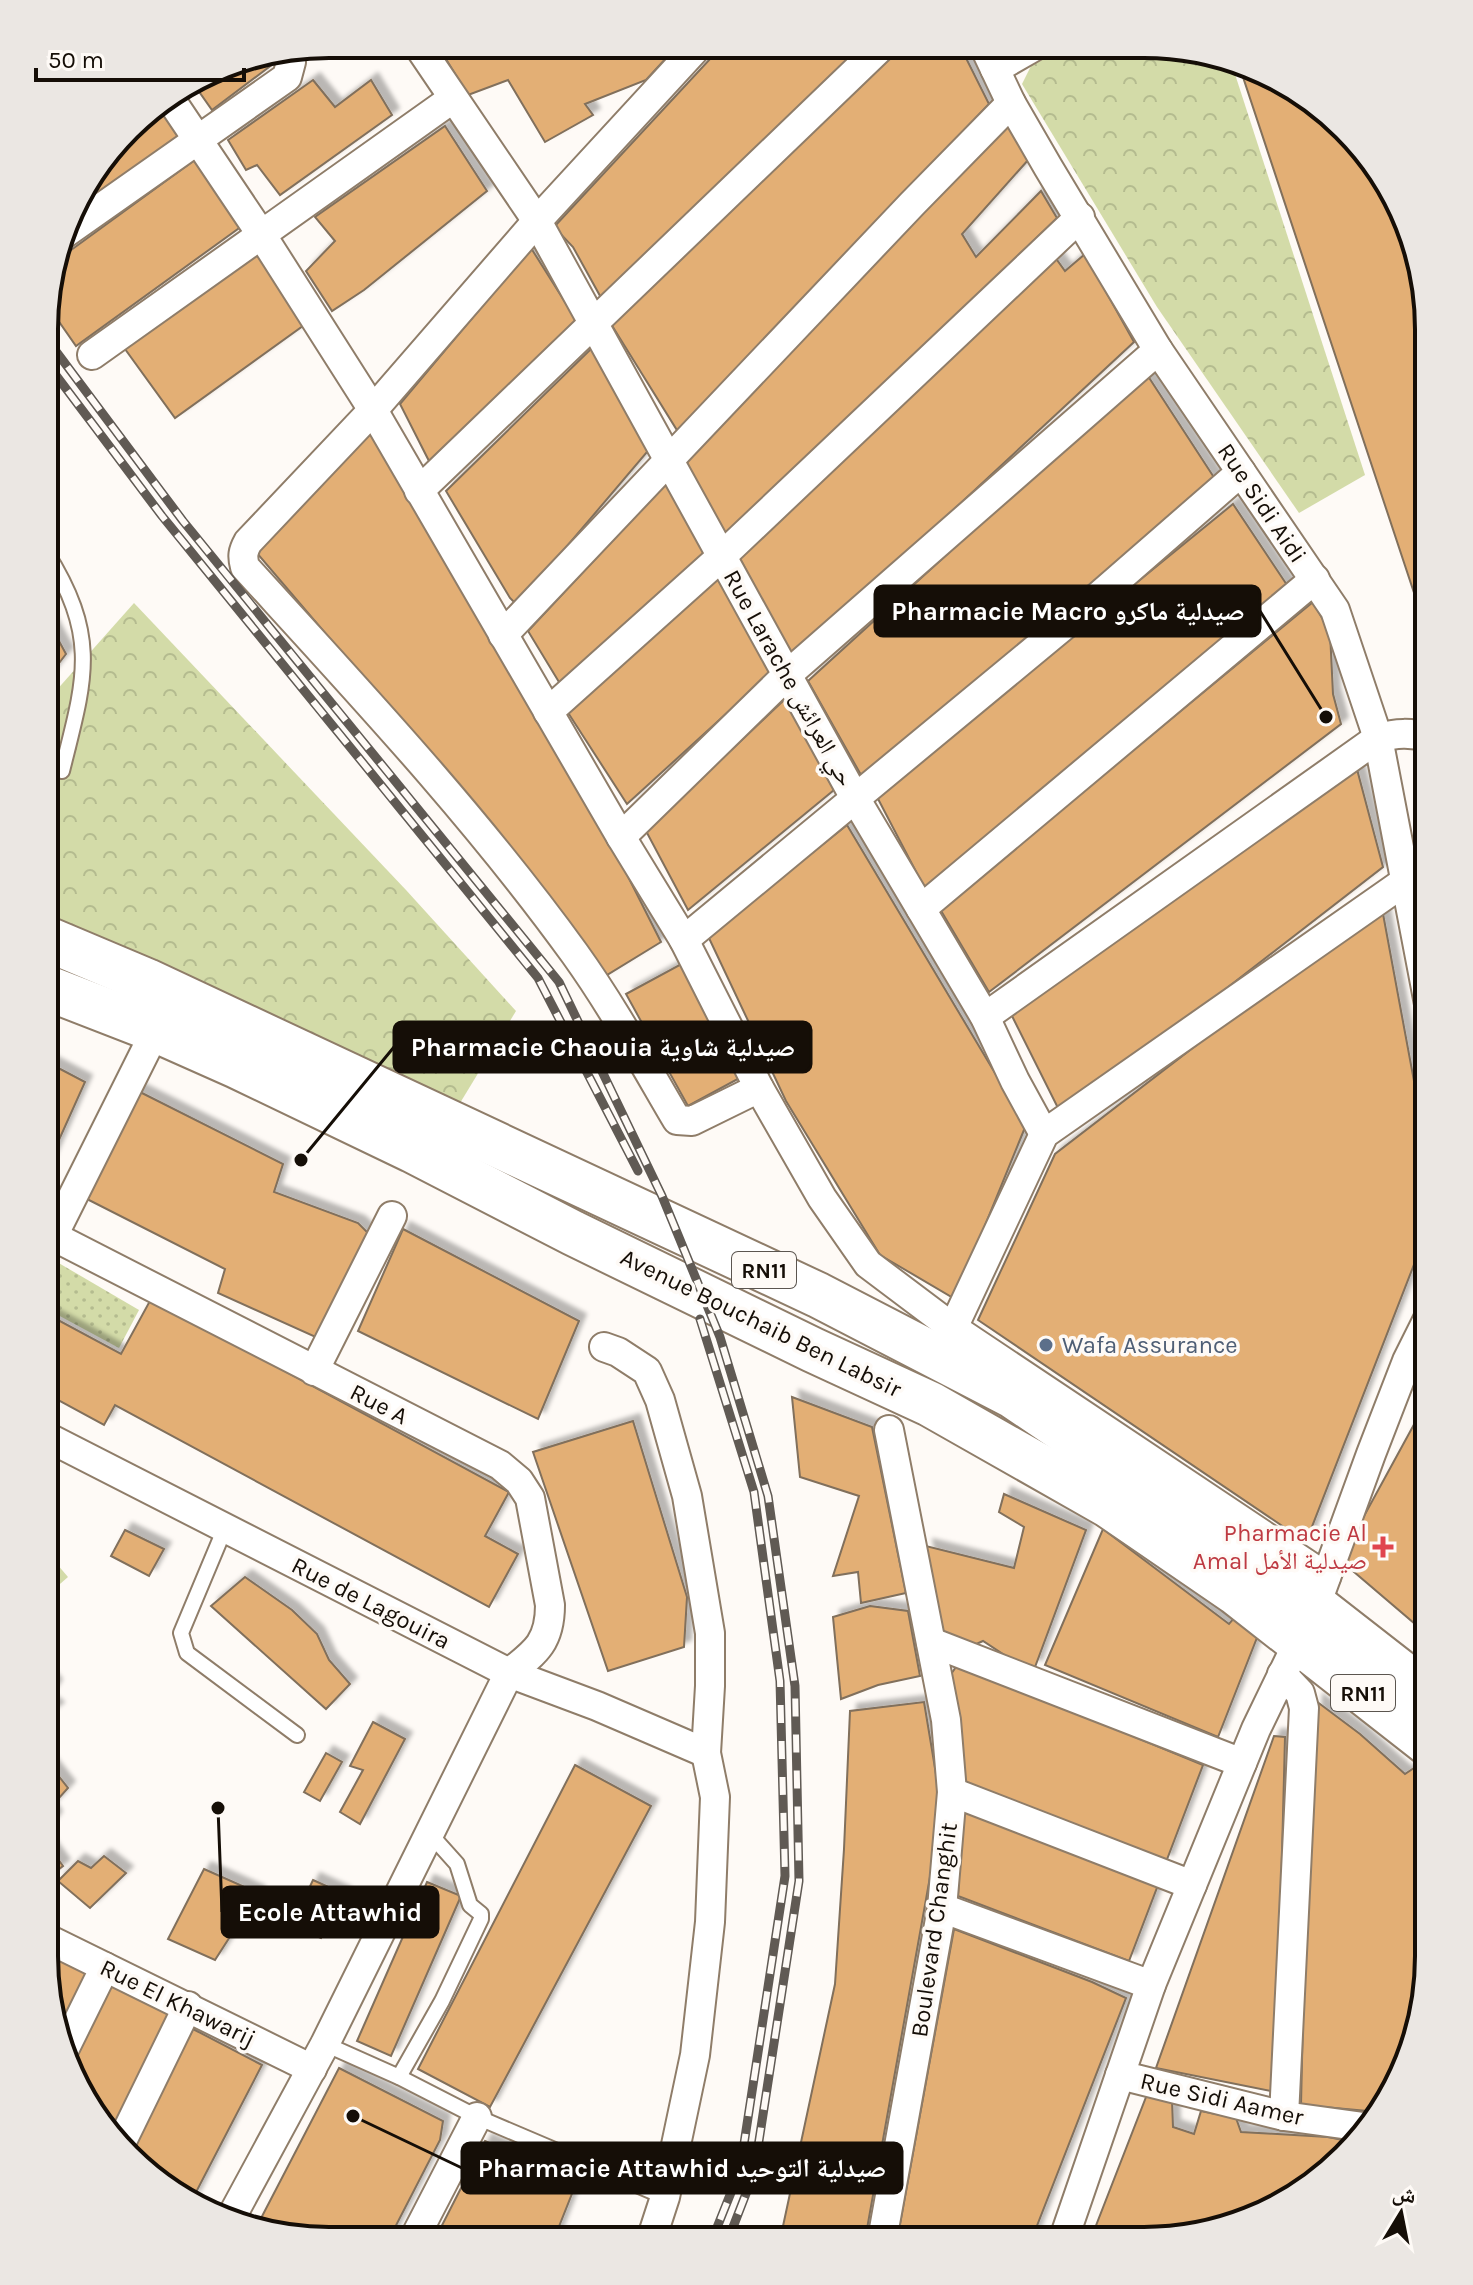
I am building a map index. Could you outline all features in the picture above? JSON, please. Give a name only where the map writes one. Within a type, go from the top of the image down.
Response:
[{"type":"main road","name":"Avenue Bouchaib Ben Labsir","points":[[58,944],[175,994],[818,1295],[1013,1396],[1260,1563],[1321,1591],[1414,1681]]},
{"type":"main road","name":"Avenue Bouchaib Ben Labsir","points":[[58,992],[156,1030],[412,1150],[573,1233],[930,1404],[1108,1505],[1235,1592],[1289,1658],[1414,1735]]},
{"type":"street","name":"Rue Larache حي العرائش","points":[[428,58],[452,99],[537,221],[855,798],[985,1017],[1044,1134]]},
{"type":"street","points":[[680,58],[373,410],[248,542],[243,551],[245,567],[416,755],[551,923],[605,998],[677,1120],[692,1121],[759,1088]]},
{"type":"street","points":[[419,491],[870,58]]},
{"type":"street","name":"Rue Sidi Aidi","points":[[990,58],[1011,103],[1158,350],[1335,610],[1378,738],[1415,934]]},
{"type":"street","points":[[81,222],[287,77],[291,61]]},
{"type":"street","points":[[92,355],[452,99]]},
{"type":"street","points":[[503,635],[1011,103]]},
{"type":"street","points":[[176,106],[373,410],[684,940],[759,1088],[822,1198],[868,1264],[1321,1591]]},
{"type":"street","points":[[548,712],[722,556],[1080,217]]},
{"type":"street","points":[[621,837],[787,675],[1158,350]]},
{"type":"street","points":[[684,940],[1078,614],[1241,472]]},
{"type":"street","points":[[921,909],[1315,579]]},
{"type":"street","points":[[985,1017],[1378,738],[1415,734]]},
{"type":"street","points":[[953,1328],[1044,1134],[1404,882]]},
{"type":"street","points":[[58,1217],[156,1030]]},
{"type":"street","points":[[314,1371],[392,1216]]},
{"type":"street","name":"Rue A","points":[[58,1239],[500,1465],[519,1481],[530,1498],[550,1605],[550,1621],[546,1637],[533,1655],[509,1673]]},
{"type":"street","points":[[1068,2227],[1151,1985],[1242,1763],[1321,1591],[1376,1440],[1414,1346]]},
{"type":"street","points":[[604,1347],[618,1352],[647,1371],[660,1400],[687,1496],[710,1633],[706,1753],[715,1797],[710,1922],[695,2055],[665,2197],[655,2227]]},
{"type":"street","name":"Boulevard Changhit","points":[[884,2227],[942,1908],[952,1792],[946,1720],[889,1430]]},
{"type":"street","name":"Rue de Lagouira","points":[[58,1443],[509,1673],[597,1706],[706,1753]]},
{"type":"street","points":[[931,1642],[1242,1763]]},
{"type":"street","points":[[1284,2116],[1304,1708],[1289,1658]]},
{"type":"street","points":[[235,2209],[325,2044],[509,1673]]},
{"type":"street","points":[[952,1792],[1192,1885]]},
{"type":"street","points":[[942,1908],[1151,1985]]},
{"type":"street","name":"Rue El Khawarij","points":[[58,1944],[312,2069]]},
{"type":"street","points":[[71,2036],[105,1967]]},
{"type":"street","points":[[125,2134],[188,2006]]},
{"type":"street","name":"Rue Sidi Aamer","points":[[1120,2075],[1284,2116],[1355,2126]]},
{"type":"street","points":[[420,2227],[477,2117]]},
{"type":"lane","points":[[58,571],[76,611],[84,649],[81,695],[62,771]]},
{"type":"lane","points":[[225,1528],[181,1633],[187,1653],[297,1735]]},
{"type":"lane","points":[[399,2077],[442,2001],[481,1919],[481,1914],[466,1897],[457,1864],[431,1835]]},
{"type":"lane","points":[[325,2044],[477,2117],[665,2197]]},
{"type":"green space","points":[[1044,58],[1144,58],[1179,60],[1235,75],[1365,475],[1299,513],[1157,307],[1022,84],[1032,64]]},
{"type":"green space","points":[[134,603],[406,890],[516,1011],[457,1108],[58,937],[58,688]]},
{"type":"green space","points":[[58,1263],[139,1310],[119,1348],[58,1315]]},
{"type":"green space","points":[[58,1565],[68,1577],[58,1586]]},
{"type":"building","points":[[445,58],[666,58],[646,80],[585,104],[593,115],[545,142],[508,80],[468,95]]},
{"type":"building","points":[[711,58],[856,58],[604,303],[573,247],[554,227]]},
{"type":"building","points":[[889,58],[966,58],[989,104],[680,435],[611,324]]},
{"type":"building","points":[[274,64],[212,110],[199,92]]},
{"type":"building","points":[[1243,78],[1279,94],[1336,137],[1379,194],[1406,259],[1415,329],[1415,595]]},
{"type":"building","points":[[313,80],[335,107],[371,80],[392,115],[280,195],[257,165],[246,170],[228,140]]},
{"type":"building","points":[[168,112],[183,134],[93,196],[125,150]]},
{"type":"building","points":[[1010,120],[1029,159],[962,234],[976,257],[1041,191],[1057,218],[726,539],[684,462]]},
{"type":"building","points":[[445,126],[487,191],[364,290],[332,311],[306,271],[335,241],[315,217]]},
{"type":"building","points":[[196,159],[242,226],[76,346],[58,321],[60,294],[69,251]]},
{"type":"building","points":[[531,248],[577,321],[429,461],[400,404]]},
{"type":"building","points":[[1052,253],[1065,271],[1085,254],[1134,342],[793,659],[738,555]]},
{"type":"building","points":[[257,255],[307,323],[175,418],[125,349]]},
{"type":"building","points":[[594,346],[653,445],[517,605],[446,491]]},
{"type":"building","points":[[1146,373],[1217,482],[861,775],[808,681]]},
{"type":"building","points":[[369,423],[395,475],[599,819],[661,942],[602,978],[573,927],[527,870],[256,552]]},
{"type":"building","points":[[672,477],[711,552],[562,687],[528,631]]},
{"type":"building","points":[[1233,504],[1289,588],[925,889],[876,795]]},
{"type":"building","points":[[720,575],[771,673],[627,804],[565,708]]},
{"type":"building","points":[[1313,602],[1330,632],[1333,694],[1341,724],[989,992],[940,909]]},
{"type":"building","points":[[58,639],[66,654],[58,664]]},
{"type":"building","points":[[785,699],[834,790],[688,910],[646,831]]},
{"type":"building","points":[[1354,758],[1383,867],[1062,1116],[1011,1014]]},
{"type":"building","points":[[847,825],[1026,1125],[955,1299],[880,1255],[786,1101],[708,936]]},
{"type":"building","points":[[1381,903],[1415,1084],[1414,1263],[1306,1542],[978,1320],[1055,1154]]},
{"type":"building","points":[[685,962],[747,1074],[688,1106],[626,994]]},
{"type":"building","points":[[58,1068],[85,1082],[58,1142]]},
{"type":"building","points":[[134,1089],[283,1164],[274,1192],[358,1223],[374,1239],[320,1339],[218,1293],[225,1269],[79,1195]]},
{"type":"building","points":[[403,1229],[579,1321],[538,1419],[358,1331]]},
{"type":"building","points":[[151,1299],[509,1492],[485,1536],[518,1554],[489,1607],[115,1405],[104,1425],[58,1400],[58,1320],[121,1354]]},
{"type":"building","points":[[792,1397],[872,1427],[906,1593],[861,1603],[858,1572],[833,1576],[859,1496],[800,1477]]},
{"type":"building","points":[[633,1421],[687,1597],[684,1647],[608,1671],[533,1452]]},
{"type":"building","points":[[1414,1424],[1414,1623],[1340,1560]]},
{"type":"building","points":[[1004,1494],[1086,1530],[1035,1667],[1009,1658],[983,1641],[972,1646],[942,1635],[926,1546],[1014,1568],[1024,1527],[999,1512]]},
{"type":"building","points":[[1103,1529],[1229,1624],[1242,1609],[1260,1630],[1218,1737],[1045,1665]]},
{"type":"building","points":[[125,1530],[164,1549],[149,1576],[111,1556]]},
{"type":"building","points":[[245,1577],[292,1610],[317,1634],[329,1660],[350,1684],[326,1709],[211,1606]]},
{"type":"building","points":[[870,1606],[908,1611],[920,1676],[878,1685],[841,1699],[833,1617]]},
{"type":"building","points":[[958,1664],[1203,1765],[1166,1862],[961,1782],[947,1680]]},
{"type":"building","points":[[1316,1701],[1405,1774],[1414,1768],[1414,1973],[1410,2009],[1401,2043],[1387,2076],[1366,2111],[1301,2105],[1307,1835]]},
{"type":"building","points":[[924,1702],[942,1810],[867,2227],[783,2227],[835,1984],[850,1711]]},
{"type":"building","points":[[373,1722],[405,1739],[360,1824],[340,1812],[363,1770],[350,1766]]},
{"type":"building","points":[[1274,1736],[1285,1737],[1276,2092],[1156,2068]]},
{"type":"building","points":[[326,1753],[342,1762],[320,1801],[304,1792]]},
{"type":"building","points":[[575,1765],[651,1806],[490,2107],[418,2069]]},
{"type":"building","points":[[58,1775],[68,1788],[58,1799]]},
{"type":"building","points":[[962,1809],[1158,1885],[1129,1961],[958,1896]]},
{"type":"building","points":[[104,1856],[126,1873],[90,1908],[58,1881],[78,1861],[91,1868]]},
{"type":"building","points":[[204,1869],[258,1893],[215,1960],[168,1939]]},
{"type":"building","points":[[313,1880],[344,1894],[321,1938],[291,1926]]},
{"type":"building","points":[[427,1882],[461,1896],[391,2056],[357,2041]]},
{"type":"building","points":[[954,1929],[1126,1998],[1036,2227],[899,2227]]},
{"type":"building","points":[[58,1957],[91,1974],[66,2022]]},
{"type":"building","points":[[111,1981],[172,2011],[116,2124],[94,2091],[76,2050]]},
{"type":"building","points":[[193,2029],[262,2065],[196,2192],[164,2171],[133,2143]]},
{"type":"building","points":[[339,2068],[443,2121],[440,2140],[395,2227],[294,2225],[261,2218]]},
{"type":"building","points":[[1148,2092],[1172,2100],[1173,2127],[1194,2134],[1201,2111],[1236,2118],[1241,2132],[1343,2140],[1309,2171],[1279,2191],[1231,2213],[1197,2222],[1161,2226],[1095,2227]]},
{"type":"building","points":[[485,2141],[577,2181],[559,2227],[441,2227]]},
{"type":"railway","points":[[58,354],[183,521],[559,982],[662,1196],[720,1337],[768,1496],[795,1686],[799,1881],[754,2173],[733,2227]]},
{"type":"railway","points":[[58,378],[162,516],[538,978],[638,1171]]},
{"type":"railway","points":[[700,1319],[754,1492],[780,1681],[785,1876],[740,2170],[717,2227]]},
{"type":"place","name":"Pharmacie Macro صيدلية ماكرو","points":[[1326,717]]},
{"type":"place","name":"Pharmacie Chaouia صيدلية شاوية","points":[[301,1160]]},
{"type":"place","name":"Wafa Assurance","points":[[1046,1345]]},
{"type":"place","name":"Pharmacie Al Amal صيدلية الأمل","points":[[1383,1547]]},
{"type":"place","name":"Ecole Attawhid","points":[[218,1808]]},
{"type":"place","name":"Pharmacie Attawhid صيدلية التوحيد","points":[[353,2116]]}]
